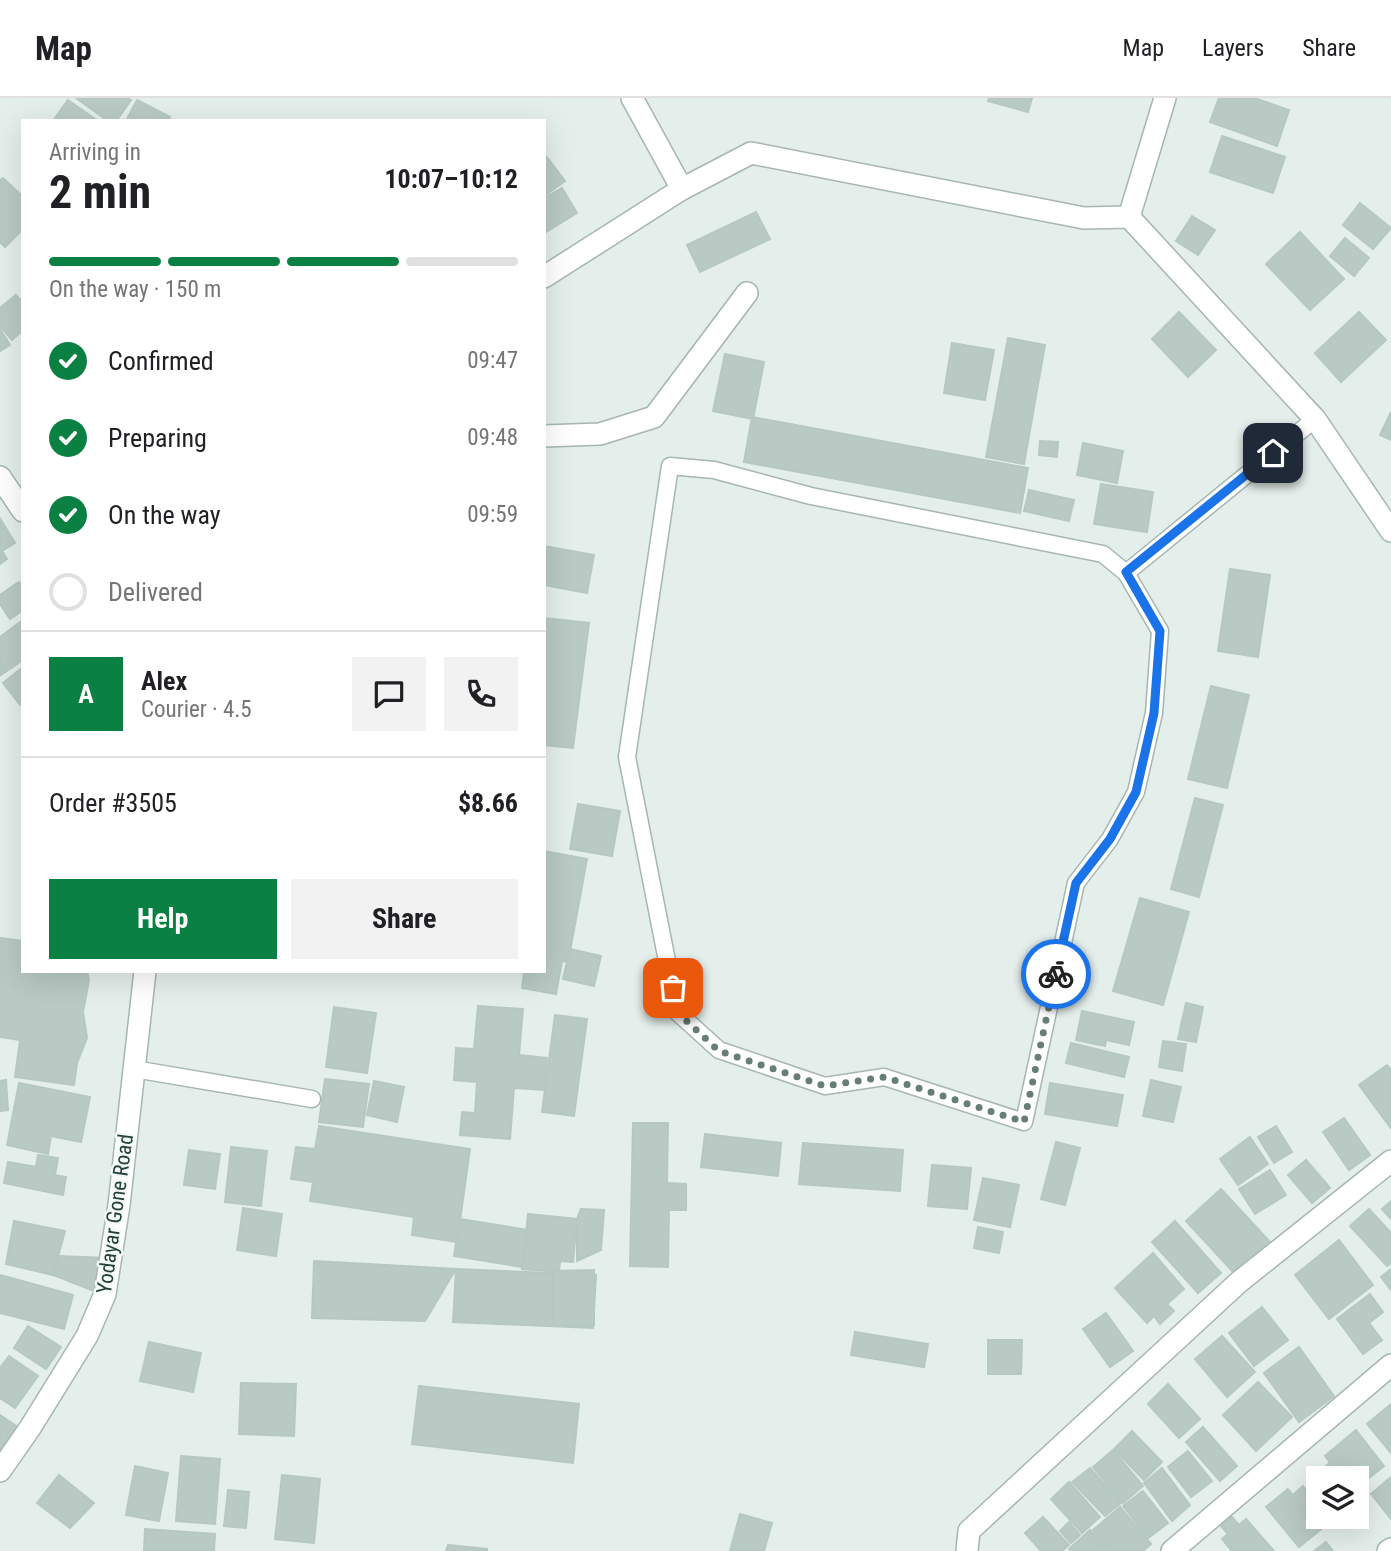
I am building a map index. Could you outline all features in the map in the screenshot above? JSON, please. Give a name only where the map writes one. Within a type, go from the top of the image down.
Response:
[{"type":"street","points":[[632,98],[682,189]]},
{"type":"street","points":[[1129,216],[1165,98]]},
{"type":"street","points":[[546,276],[682,189],[751,153],[1084,218],[1129,216]]},
{"type":"street","points":[[1129,216],[1315,419],[1391,531]]},
{"type":"street","points":[[546,436],[600,434],[654,417],[747,293]]},
{"type":"street","points":[[1,482],[21,508]]},
{"type":"street","name":"Yodayar Gone Road","points":[[0,1471],[87,1336],[105,1294],[119,1205],[145,973]]},
{"type":"street","points":[[967,1551],[969,1531],[1209,1310],[1391,1161]]},
{"type":"street","points":[[1172,1551],[1391,1366]]},
{"type":"lane","points":[[1126,572],[1315,419]]},
{"type":"lane","points":[[670,466],[714,470],[811,496],[1103,554],[1126,572],[1160,631],[1154,713],[1136,792],[1110,839],[1076,883],[1024,1122],[884,1077],[825,1086],[719,1051],[677,1012],[627,757],[670,466]]},
{"type":"lane","points":[[134,1069],[312,1099]]},
{"type":"building","points":[[76,98],[131,100],[117,119],[105,119]]},
{"type":"building","points":[[989,98],[1032,98],[1028,112],[988,101]]},
{"type":"building","points":[[1219,98],[1254,98],[1289,110],[1277,146],[1210,122]]},
{"type":"building","points":[[68,100],[95,119],[54,119]]},
{"type":"building","points":[[137,100],[170,117],[169,119],[127,119]]},
{"type":"building","points":[[1222,136],[1285,157],[1273,193],[1210,172]]},
{"type":"building","points":[[546,158],[565,181],[546,195]]},
{"type":"building","points":[[3,178],[21,195],[21,231],[5,247],[0,242],[0,180]]},
{"type":"building","points":[[562,188],[577,213],[546,232],[546,197]]},
{"type":"building","points":[[1360,203],[1391,228],[1373,249],[1343,225]]},
{"type":"building","points":[[756,212],[770,239],[700,272],[687,245]]},
{"type":"building","points":[[1192,216],[1215,230],[1198,255],[1176,241]]},
{"type":"building","points":[[1300,232],[1344,279],[1310,310],[1266,264]]},
{"type":"building","points":[[1345,238],[1369,258],[1354,276],[1330,256]]},
{"type":"building","points":[[16,295],[21,301],[21,332],[12,340],[0,326],[0,308]]},
{"type":"building","points":[[1179,312],[1216,350],[1188,377],[1152,339]]},
{"type":"building","points":[[1359,312],[1386,340],[1341,382],[1315,353]]},
{"type":"building","points":[[0,329],[10,345],[0,351]]},
{"type":"building","points":[[1008,338],[1045,345],[1024,464],[986,457]]},
{"type":"building","points":[[952,343],[994,350],[985,400],[944,393]]},
{"type":"building","points":[[725,354],[764,362],[753,419],[713,411]]},
{"type":"building","points":[[1391,412],[1391,440],[1380,435]]},
{"type":"building","points":[[752,417],[1028,468],[1020,513],[744,462]]},
{"type":"building","points":[[1040,441],[1058,442],[1057,457],[1039,455]]},
{"type":"building","points":[[1083,443],[1123,451],[1117,483],[1077,475]]},
{"type":"building","points":[[1101,484],[1153,492],[1147,532],[1094,524]]},
{"type":"building","points":[[1029,490],[1074,500],[1069,521],[1024,511]]},
{"type":"building","points":[[1,520],[15,543],[2,551],[7,559],[0,564]]},
{"type":"building","points":[[546,546],[594,555],[587,593],[546,585]]},
{"type":"building","points":[[1230,569],[1270,575],[1258,657],[1218,651]]},
{"type":"building","points":[[19,582],[21,611],[10,619],[0,604],[0,595]]},
{"type":"building","points":[[546,618],[589,623],[573,748],[546,745]]},
{"type":"building","points":[[21,621],[21,661],[1,675],[0,637]]},
{"type":"building","points":[[21,669],[21,704],[20,705],[3,683]]},
{"type":"building","points":[[1211,686],[1249,695],[1227,788],[1188,779]]},
{"type":"building","points":[[1195,798],[1223,805],[1199,897],[1171,889]]},
{"type":"building","points":[[578,804],[620,811],[612,856],[570,849]]},
{"type":"building","points":[[546,851],[587,859],[568,962],[562,961],[556,994],[522,988],[524,973],[546,973]]},
{"type":"building","points":[[1140,898],[1189,912],[1163,1005],[1113,991]]},
{"type":"building","points":[[0,938],[21,941],[21,973],[87,973],[89,980],[83,1012],[87,1038],[77,1063],[74,1085],[15,1077],[20,1040],[0,1037]]},
{"type":"building","points":[[570,949],[601,956],[594,986],[563,979]]},
{"type":"building","points":[[1186,1003],[1203,1007],[1196,1042],[1178,1039]]},
{"type":"building","points":[[478,1006],[523,1009],[519,1055],[547,1058],[544,1090],[514,1088],[510,1139],[460,1135],[462,1112],[475,1113],[477,1082],[454,1080],[456,1048],[474,1049]]},
{"type":"building","points":[[334,1007],[376,1013],[367,1073],[326,1067]]},
{"type":"building","points":[[1082,1011],[1134,1022],[1129,1045],[1106,1040],[1105,1046],[1076,1040]]},
{"type":"building","points":[[555,1015],[587,1019],[574,1116],[542,1112]]},
{"type":"building","points":[[1163,1041],[1186,1044],[1182,1071],[1159,1067]]},
{"type":"building","points":[[1071,1043],[1129,1057],[1124,1077],[1066,1063]]},
{"type":"building","points":[[1387,1065],[1391,1070],[1390,1127],[1359,1085]]},
{"type":"building","points":[[325,1079],[369,1084],[363,1127],[319,1122]]},
{"type":"building","points":[[6,1080],[8,1110],[0,1111],[0,1081]]},
{"type":"building","points":[[1151,1080],[1181,1087],[1173,1122],[1143,1116]]},
{"type":"building","points":[[374,1081],[404,1087],[397,1122],[367,1115]]},
{"type":"building","points":[[19,1083],[90,1097],[81,1142],[51,1136],[48,1154],[7,1145]]},
{"type":"building","points":[[1050,1083],[1123,1095],[1117,1126],[1045,1114]]},
{"type":"building","points":[[1344,1118],[1370,1155],[1349,1170],[1323,1132]]},
{"type":"building","points":[[633,1123],[668,1123],[667,1183],[686,1184],[686,1210],[669,1210],[668,1267],[630,1266]]},
{"type":"building","points":[[319,1126],[470,1149],[457,1242],[412,1235],[414,1217],[310,1201],[313,1182],[291,1179],[296,1147],[315,1149]]},
{"type":"building","points":[[1276,1126],[1292,1152],[1274,1163],[1258,1137]]},
{"type":"building","points":[[705,1134],[781,1143],[778,1176],[701,1167]]},
{"type":"building","points":[[1250,1137],[1268,1164],[1238,1185],[1220,1159]]},
{"type":"building","points":[[1056,1142],[1080,1148],[1065,1205],[1041,1199]]},
{"type":"building","points":[[803,1143],[903,1150],[900,1191],[799,1184]]},
{"type":"building","points":[[231,1147],[267,1151],[261,1206],[225,1202]]},
{"type":"building","points":[[189,1150],[220,1154],[215,1189],[184,1185]]},
{"type":"building","points":[[38,1155],[58,1158],[55,1175],[66,1177],[63,1195],[4,1183],[8,1162],[36,1167]]},
{"type":"building","points":[[1306,1160],[1330,1188],[1312,1203],[1288,1175]]},
{"type":"building","points":[[932,1165],[971,1168],[967,1209],[928,1206]]},
{"type":"building","points":[[1270,1170],[1286,1195],[1255,1214],[1239,1189]]},
{"type":"building","points":[[983,1178],[1019,1185],[1010,1227],[974,1220]]},
{"type":"building","points":[[1221,1189],[1270,1242],[1235,1274],[1186,1221]]},
{"type":"building","points":[[1391,1201],[1391,1219],[1382,1209]]},
{"type":"building","points":[[243,1208],[282,1214],[276,1256],[237,1250]]},
{"type":"building","points":[[581,1209],[604,1210],[601,1250],[577,1261],[577,1219]]},
{"type":"building","points":[[1369,1209],[1391,1233],[1391,1263],[1387,1266],[1350,1226]]},
{"type":"building","points":[[528,1214],[577,1219],[573,1262],[560,1261],[559,1272],[522,1269]]},
{"type":"building","points":[[460,1219],[528,1230],[522,1267],[454,1256]]},
{"type":"building","points":[[14,1221],[65,1231],[53,1275],[6,1264]]},
{"type":"building","points":[[1175,1221],[1221,1273],[1198,1293],[1152,1242]]},
{"type":"building","points":[[978,1227],[1003,1232],[999,1253],[974,1248]]},
{"type":"building","points":[[1339,1240],[1373,1285],[1329,1319],[1295,1275]]},
{"type":"building","points":[[1153,1253],[1184,1289],[1167,1304],[1174,1311],[1160,1324],[1154,1316],[1147,1323],[1115,1288]]},
{"type":"building","points":[[58,1256],[108,1258],[102,1294],[53,1275]]},
{"type":"building","points":[[314,1261],[456,1269],[425,1321],[312,1318]]},
{"type":"building","points":[[456,1269],[596,1275],[593,1328],[453,1322]]},
{"type":"building","points":[[1391,1269],[1391,1290],[1381,1277]]},
{"type":"building","points":[[594,1270],[594,1325],[553,1325],[553,1271]]},
{"type":"building","points":[[0,1275],[73,1295],[64,1329],[0,1313]]},
{"type":"building","points":[[1370,1294],[1383,1312],[1369,1323],[1382,1340],[1363,1354],[1337,1319]]},
{"type":"building","points":[[1262,1307],[1288,1340],[1254,1366],[1229,1333]]},
{"type":"building","points":[[1106,1313],[1133,1351],[1110,1367],[1083,1329]]},
{"type":"building","points":[[28,1326],[61,1347],[46,1369],[14,1348]]},
{"type":"building","points":[[855,1332],[928,1344],[924,1367],[851,1355]]},
{"type":"building","points":[[1222,1336],[1255,1372],[1227,1397],[1195,1359]]},
{"type":"building","points":[[988,1340],[1022,1340],[1021,1374],[988,1374]]},
{"type":"building","points":[[149,1342],[201,1353],[193,1392],[140,1381]]},
{"type":"building","points":[[1299,1347],[1334,1396],[1299,1422],[1264,1373]]},
{"type":"building","points":[[9,1356],[38,1376],[15,1408],[0,1398],[0,1368]]},
{"type":"building","points":[[1258,1382],[1292,1417],[1256,1451],[1223,1415]]},
{"type":"building","points":[[241,1383],[296,1384],[294,1436],[239,1434]]},
{"type":"building","points":[[1168,1384],[1200,1419],[1179,1438],[1148,1404]]},
{"type":"building","points":[[419,1386],[579,1404],[573,1463],[412,1444]]},
{"type":"building","points":[[1391,1404],[1391,1453],[1367,1424]]},
{"type":"building","points":[[0,1415],[18,1427],[0,1454]]},
{"type":"building","points":[[1203,1427],[1237,1466],[1220,1481],[1186,1442]]},
{"type":"building","points":[[1356,1430],[1384,1466],[1369,1478],[1369,1466],[1333,1466],[1325,1456]]},
{"type":"building","points":[[1132,1431],[1162,1462],[1144,1480],[1114,1449]]},
{"type":"building","points":[[1113,1450],[1143,1486],[1123,1503],[1093,1467]]},
{"type":"building","points":[[1188,1451],[1212,1481],[1191,1497],[1168,1467]]},
{"type":"building","points":[[181,1456],[220,1459],[215,1524],[176,1521]]},
{"type":"building","points":[[1336,1457],[1343,1466],[1326,1466]]},
{"type":"building","points":[[135,1466],[168,1473],[159,1521],[126,1515]]},
{"type":"building","points":[[1090,1468],[1121,1503],[1105,1516],[1072,1482]]},
{"type":"building","points":[[1162,1468],[1190,1505],[1172,1521],[1144,1483]]},
{"type":"building","points":[[59,1475],[94,1503],[70,1528],[37,1503]]},
{"type":"building","points":[[282,1475],[320,1479],[314,1543],[275,1539]]},
{"type":"building","points":[[1391,1477],[1391,1519],[1371,1494]]},
{"type":"building","points":[[1069,1482],[1100,1517],[1082,1533],[1051,1499]]},
{"type":"building","points":[[1303,1486],[1306,1490],[1306,1512],[1293,1495]]},
{"type":"building","points":[[1288,1489],[1306,1512],[1306,1529],[1320,1530],[1299,1547],[1266,1507]]},
{"type":"building","points":[[228,1490],[249,1492],[246,1528],[224,1526]]},
{"type":"building","points":[[1143,1491],[1168,1523],[1148,1538],[1123,1506]]},
{"type":"building","points":[[1120,1507],[1151,1544],[1143,1551],[1110,1551],[1093,1530]]},
{"type":"building","points":[[740,1514],[772,1523],[764,1551],[730,1551]]},
{"type":"building","points":[[1043,1517],[1069,1545],[1062,1551],[1041,1551],[1025,1533]]},
{"type":"building","points":[[1232,1517],[1239,1525],[1246,1519],[1274,1551],[1232,1551],[1222,1539],[1228,1534],[1221,1526]]},
{"type":"building","points":[[1069,1522],[1080,1535],[1071,1543],[1060,1531]]},
{"type":"building","points":[[145,1529],[215,1534],[214,1551],[144,1551]]},
{"type":"building","points":[[1090,1530],[1108,1551],[1069,1549]]},
{"type":"building","points":[[1326,1542],[1333,1551],[1314,1551]]},
{"type":"building","points":[[448,1545],[487,1549],[487,1551],[446,1551]]},
{"type":"way so far","points":[[673,988],[677,1012],[719,1051],[825,1086],[884,1077],[1024,1122],[1056,974]]},
{"type":"route","points":[[1056,974],[1076,883],[1110,839],[1136,792],[1154,713],[1160,631],[1126,572],[1273,453]]}]
